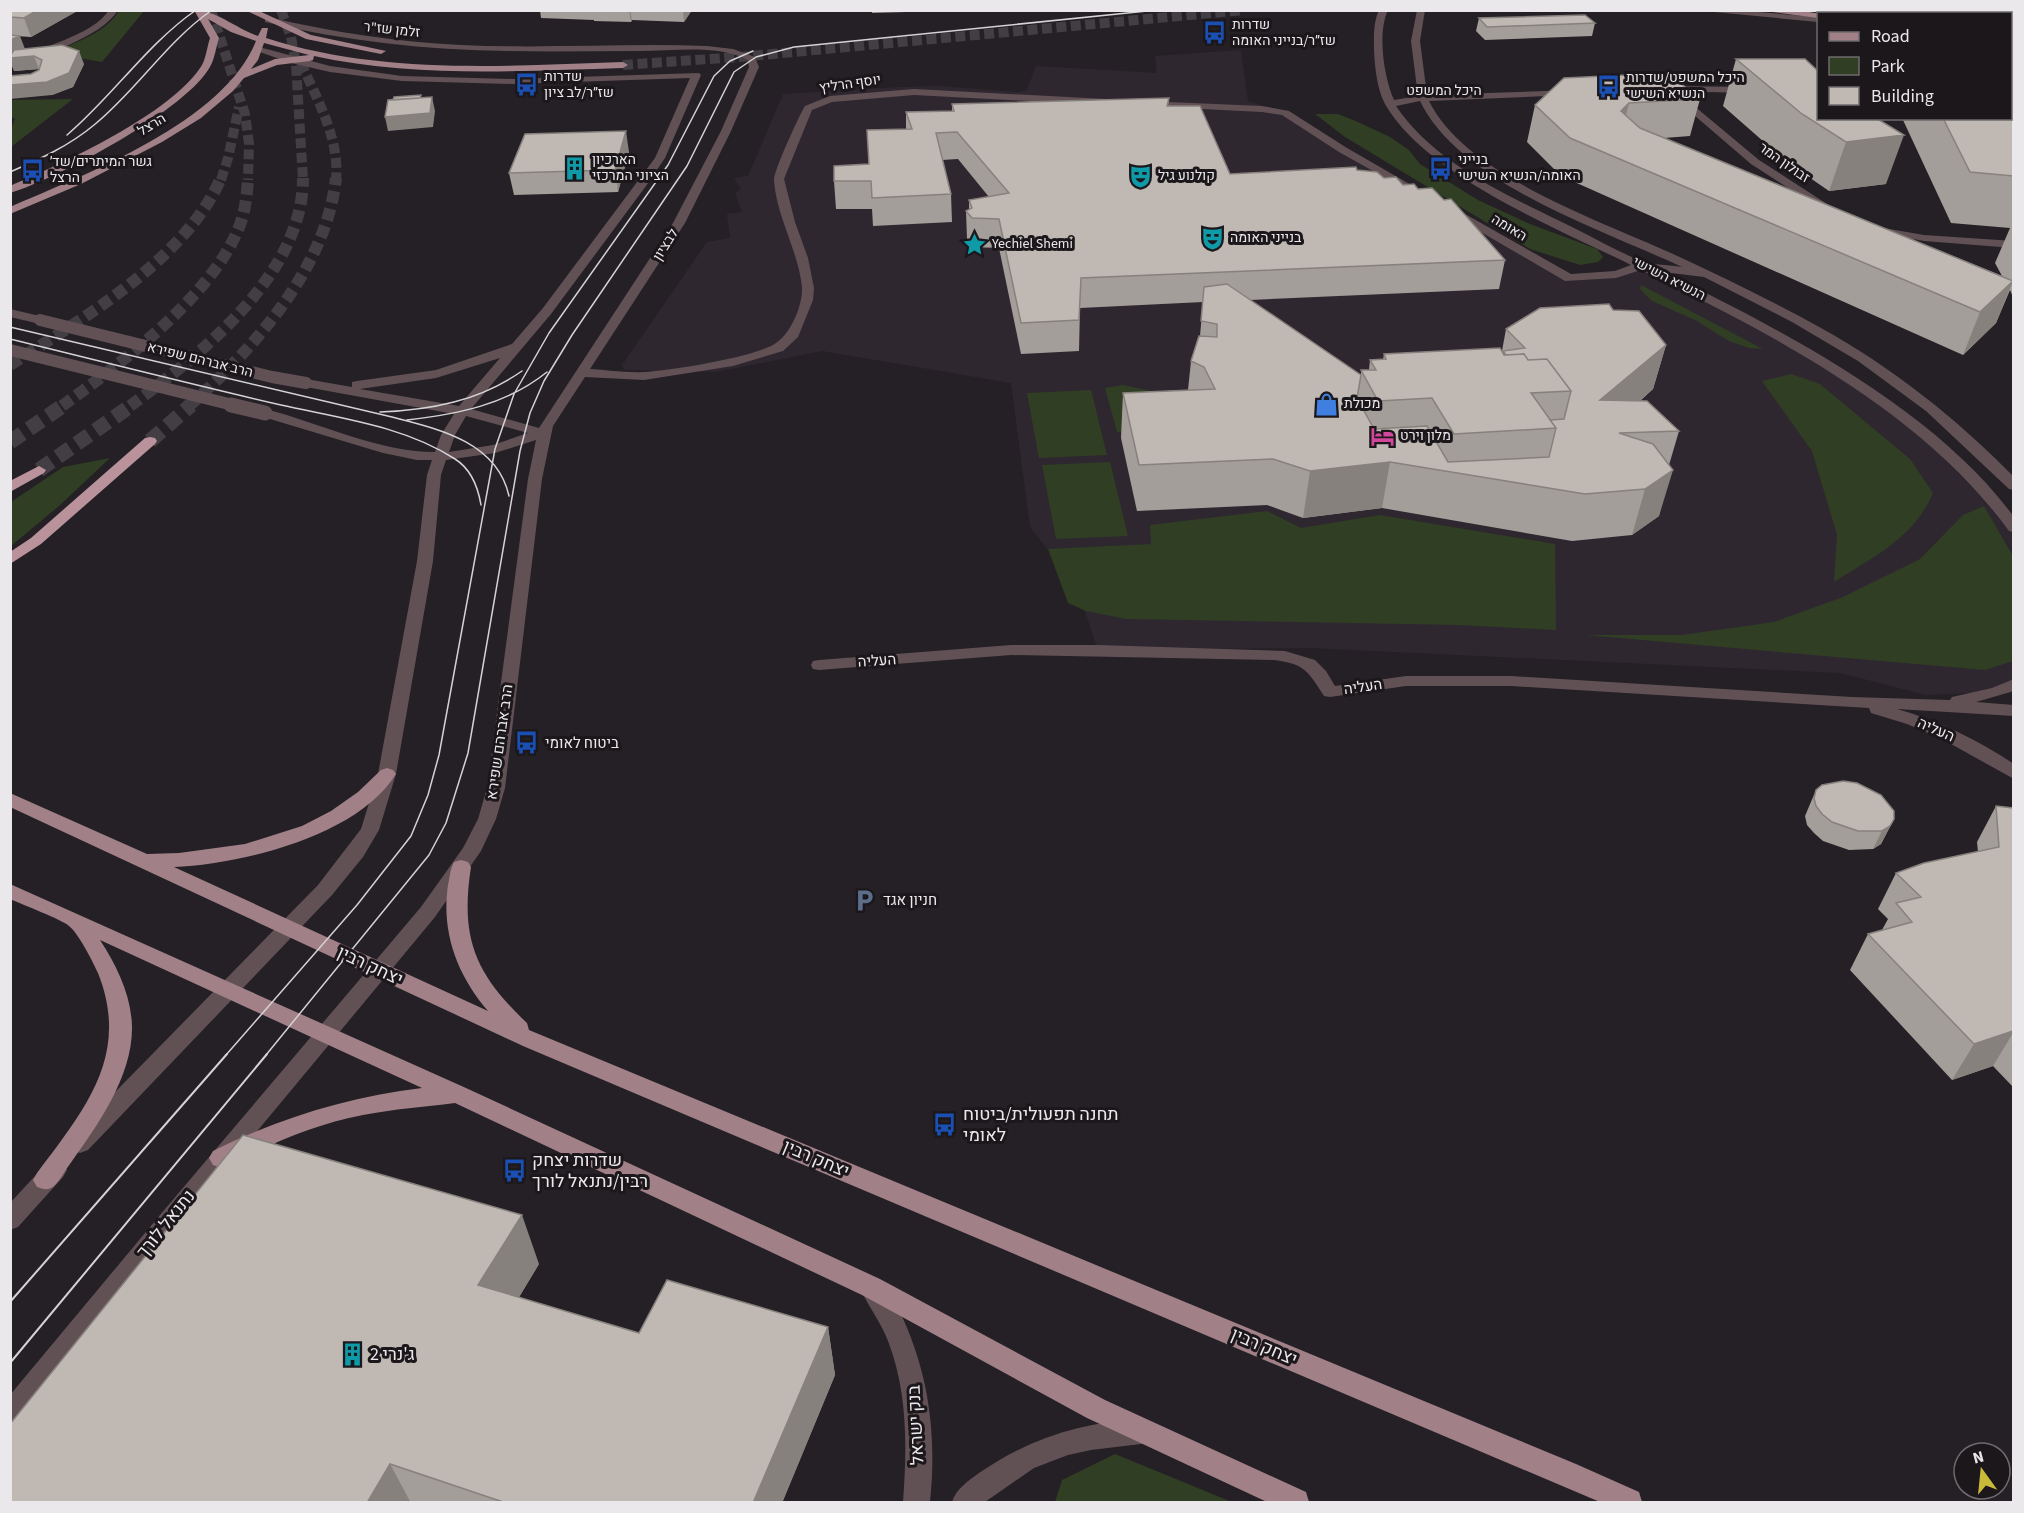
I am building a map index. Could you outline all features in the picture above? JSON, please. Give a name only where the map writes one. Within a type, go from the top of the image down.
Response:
[{"type":"highway","points":[[10,559],[36,541],[150,441]]},
{"type":"highway","points":[[10,488],[39,470]]},
{"type":"main road","points":[[197,10],[223,24],[241,41],[261,46]]},
{"type":"main road","name":"הרצל","points":[[10,190],[85,157],[117,139],[167,105],[190,85],[208,63],[215,45],[210,26],[197,10]]},
{"type":"main road","points":[[249,10],[266,19]]},
{"type":"main road","points":[[1762,10],[1817,15]]},
{"type":"main road","points":[[1822,10],[1838,12]]},
{"type":"main road","name":"הרצל","points":[[10,211],[115,164],[200,113],[239,79],[261,46],[266,19]]},
{"type":"main road","name":"זלמן שז\"ר","points":[[261,46],[381,63],[457,67],[624,60],[489,58],[389,52],[325,42],[266,19]]},
{"type":"main road","points":[[239,79],[262,67],[291,59],[333,57]]},
{"type":"main road","points":[[142,861],[176,861],[212,856],[298,834],[341,814],[358,803],[387,774]]},
{"type":"main road","name":"יצחק רבין","points":[[10,799],[531,1040],[1544,1464],[1629,1503]]},
{"type":"main road","points":[[461,867],[454,911],[462,953],[467,965],[491,1001],[531,1040]]},
{"type":"main road","points":[[10,891],[458,1094],[871,1287],[1141,1431],[1296,1503]]},
{"type":"main road","points":[[45,1180],[81,1131],[102,1097],[114,1070],[120,1045],[121,1011],[114,979],[104,959],[76,921]]},
{"type":"main road","points":[[221,1158],[283,1128],[339,1110],[390,1099],[458,1094]]},
{"type":"street","points":[[10,62],[95,29],[109,19],[114,10]]},
{"type":"street","name":"הנשיא השישי","points":[[1384,10],[1379,22],[1383,86],[1390,104],[1410,129],[1473,179],[1538,215],[1643,266],[1794,345],[1871,394],[1907,421],[1959,467],[1993,501],[2013,528]]},
{"type":"street","name":"הנשיא השישי","points":[[1421,10],[1416,23],[1415,42],[1425,103],[1444,131],[1456,143],[1520,186],[1705,274],[1820,332],[1881,369],[1959,433],[2013,486]]},
{"type":"street","points":[[1697,10],[1817,20]]},
{"type":"street","points":[[1881,10],[1898,12]]},
{"type":"street","name":"זלמן שז\"ר","points":[[266,19],[347,38],[437,48],[738,51]]},
{"type":"street","points":[[10,1220],[45,1180],[325,890],[356,852],[370,830],[387,774],[425,561],[431,493],[439,456],[462,411],[519,345],[598,246],[660,158],[696,75],[645,79],[492,82],[427,80],[364,74],[291,59],[261,46]]},
{"type":"street","name":"לבציון","points":[[543,433],[679,224],[726,131],[754,67],[752,58],[738,51]]},
{"type":"street","points":[[645,79],[667,74],[678,67]]},
{"type":"street","name":"יוסף הרליץ","points":[[581,373],[650,376],[733,362],[778,348],[794,334],[807,300],[808,288],[802,258],[789,222],[779,178],[808,108],[818,103],[830,99],[914,92],[1262,109],[1285,113]]},
{"type":"street","points":[[1656,93],[1756,93]]},
{"type":"street","name":"היכל המשפט","points":[[1390,104],[1580,96]]},
{"type":"street","name":"זבולון המר","points":[[1690,107],[1755,162],[1805,196],[1838,213]]},
{"type":"street","name":"האומה","points":[[1285,113],[1343,150],[1569,278],[1616,274],[1643,266],[1705,274]]},
{"type":"street","points":[[1864,225],[1886,233],[2013,245]]},
{"type":"street","name":"הרב אברהם שפירא","points":[[10,313],[306,383],[462,411],[543,433],[496,788],[487,819],[461,867],[428,912],[325,1034]]},
{"type":"street","points":[[328,387],[388,382],[432,374],[482,360],[519,345]]},
{"type":"street","points":[[10,350],[265,413],[397,453],[439,456],[501,447],[543,433]]},
{"type":"street","name":"העליה","points":[[819,665],[1011,650],[1257,655],[1294,657],[1308,663],[1323,677],[1330,692],[1406,681],[1511,681],[2013,711]]},
{"type":"street","points":[[1942,705],[1997,692],[2013,684]]},
{"type":"street","name":"העליה","points":[[1852,702],[1923,724],[1983,753],[2013,773]]},
{"type":"street","name":"נתנאל לורך","points":[[10,1416],[325,1034]]},
{"type":"street","name":"בנק ישראל","points":[[871,1287],[900,1334],[911,1365],[917,1399],[919,1441],[917,1503]]},
{"type":"street","points":[[965,1503],[1000,1474],[1038,1452],[1089,1436],[1141,1431]]},
{"type":"shaded area","points":[[1241,50],[1248,101],[1285,113],[1569,278],[1616,274],[1643,265],[1794,345],[1907,421],[2013,528],[2013,684],[1997,692],[1926,695],[1840,673],[1312,648],[1098,650],[1076,585],[1030,527],[1011,383],[822,351],[716,372],[625,370],[622,365],[707,242],[730,238],[727,214],[742,212],[735,193],[741,189],[734,178],[748,176],[783,94],[938,86],[1018,92],[1027,90],[1036,66],[1157,73],[1155,56]]},
{"type":"green space","points":[[119,11],[144,11],[102,62],[67,56],[34,58],[92,35],[112,20]]},
{"type":"green space","points":[[73,99],[11,147],[11,130],[15,118],[11,118],[11,100]]},
{"type":"green space","points":[[1315,114],[1338,114],[1390,137],[1409,150],[1420,164],[1478,200],[1530,224],[1597,249],[1603,257],[1598,262],[1580,265],[1530,249],[1345,137]]},
{"type":"green space","points":[[1641,285],[1763,349],[1749,348],[1729,341],[1695,320],[1652,301],[1640,289]]},
{"type":"green space","points":[[1791,374],[1820,384],[1910,459],[1933,493],[1925,508],[1904,534],[1877,555],[1834,582],[1837,535],[1812,451],[1762,381]]},
{"type":"green space","points":[[1123,385],[1175,396],[1200,428],[1117,432],[1105,388]]},
{"type":"green space","points":[[1091,390],[1107,455],[1039,458],[1027,393]]},
{"type":"green space","points":[[110,458],[59,506],[11,546],[11,502],[63,467]]},
{"type":"green space","points":[[1110,462],[1128,536],[1056,539],[1042,465]]},
{"type":"green space","points":[[1984,506],[2013,556],[2013,661],[1985,670],[1585,635],[1682,635],[1774,622],[1843,597],[1920,559],[1963,515]]},
{"type":"green space","points":[[1267,511],[1301,528],[1380,515],[1555,544],[1556,630],[1460,625],[1126,619],[1086,611],[1068,603],[1048,549],[1151,544],[1150,525]]},
{"type":"green space","points":[[1115,1454],[1232,1502],[1055,1502],[1062,1480]]},
{"type":"building","points":[[10,10],[38,10],[24,18],[10,17]]},
{"type":"building","points":[[1585,15],[1595,23],[1487,27],[1479,18]]},
{"type":"building","points":[[10,35],[20,36],[10,40]]},
{"type":"building","points":[[62,45],[79,51],[69,73],[47,82],[10,85],[10,76],[31,74],[39,70],[42,60],[34,56],[10,58],[14,50]]},
{"type":"building","points":[[1736,59],[1805,59],[1817,70],[1817,120],[1879,120],[1904,135],[1846,142],[1802,114]]},
{"type":"building","points":[[1668,73],[1700,99],[1629,103],[1621,111],[1640,128],[2013,281],[1980,312],[1570,138],[1535,105],[1564,78]]},
{"type":"building","points":[[421,95],[420,98],[393,100],[394,97]]},
{"type":"building","points":[[432,97],[430,113],[385,117],[388,100]]},
{"type":"building","name":"בנייני האומה","points":[[1169,98],[1167,106],[1200,106],[1230,174],[1356,167],[1357,170],[1377,172],[1384,178],[1396,177],[1403,185],[1414,184],[1418,189],[1432,188],[1444,200],[1451,199],[1505,260],[1081,278],[1079,320],[1021,323],[999,219],[972,218],[966,211],[972,208],[969,200],[1009,193],[957,132],[936,133],[951,194],[872,198],[871,181],[834,181],[834,166],[869,164],[867,130],[912,129],[906,112],[954,111],[952,104]]},
{"type":"building","points":[[2012,100],[2013,176],[1970,172],[1944,120],[2012,120]]},
{"type":"building","points":[[626,131],[615,170],[509,173],[525,134]]},
{"type":"building","points":[[1227,284],[1361,375],[1357,398],[1374,429],[1427,426],[1448,462],[1549,457],[1556,428],[1550,420],[1564,419],[1571,391],[1547,359],[1528,360],[1524,354],[1506,355],[1503,351],[1525,348],[1506,329],[1540,308],[1609,304],[1613,310],[1639,311],[1666,345],[1600,400],[1647,401],[1679,431],[1619,433],[1653,444],[1673,470],[1645,489],[1585,494],[1390,462],[1310,471],[1273,459],[1139,465],[1123,393],[1215,389],[1204,367],[1191,361],[1199,336],[1217,337],[1217,324],[1201,321],[1204,287]]},
{"type":"building","points":[[1500,348],[1504,355],[1524,354],[1528,360],[1547,359],[1571,391],[1531,393],[1556,428],[1454,434],[1432,398],[1378,401],[1361,370],[1376,370],[1370,360],[1386,359],[1384,354]]},
{"type":"building","points":[[1843,781],[1857,783],[1881,795],[1894,811],[1894,819],[1890,826],[1882,831],[1858,831],[1832,822],[1822,814],[1814,798],[1816,790],[1822,785]]},
{"type":"building","points":[[1996,806],[2013,808],[2013,1031],[1974,1044],[1868,934],[1912,922],[1896,903],[1921,897],[1896,873],[1924,863],[1999,847]]},
{"type":"building","name":"ג'נרי 2","points":[[243,1135],[522,1215],[478,1285],[639,1333],[667,1280],[828,1327],[753,1503],[506,1503],[390,1464],[367,1503],[10,1503],[10,1424]]},
{"type":"tunnel","points":[[211,10],[245,114],[249,144],[248,180]]},
{"type":"tunnel","points":[[281,10],[291,37],[296,65],[303,179]]},
{"type":"tunnel","points":[[623,65],[740,57],[1244,10]]},
{"type":"tunnel","points":[[301,63],[331,134],[336,178]]},
{"type":"tunnel","points":[[221,180],[239,107]]},
{"type":"tunnel","points":[[10,365],[99,307],[158,261],[205,207],[221,178]]},
{"type":"tunnel","points":[[62,406],[135,350],[206,282],[224,257],[240,226],[248,178]]},
{"type":"tunnel","points":[[189,406],[238,359],[283,304],[302,275],[318,244],[329,212],[336,178]]},
{"type":"tunnel","points":[[130,406],[216,337],[267,279],[286,247],[298,214],[303,179]]},
{"type":"tunnel","points":[[10,442],[64,405]]},
{"type":"tunnel","points":[[39,470],[132,405]]},
{"type":"tunnel","points":[[150,441],[191,405]]},
{"type":"tram line","points":[[67,135],[100,104],[161,39],[196,10]]},
{"type":"tram line","points":[[10,172],[64,146],[94,125],[124,97],[180,37],[212,10]]},
{"type":"tram line","points":[[266,1055],[429,855],[446,823],[468,753],[520,451],[530,413],[544,381],[572,335],[687,166],[734,72],[756,57],[794,47],[1157,10]]},
{"type":"tram line","points":[[514,393],[549,333],[668,165],[714,76],[730,61],[753,51]]},
{"type":"tram line","points":[[10,327],[428,427],[464,441],[479,450],[492,464]]},
{"type":"tram line","points":[[10,339],[213,389],[371,424],[414,438],[461,463],[473,479],[481,505]]},
{"type":"tram line","points":[[380,412],[418,409],[472,397],[522,371]]},
{"type":"tram line","points":[[514,393],[547,372]]},
{"type":"tram line","points":[[407,420],[463,411],[514,393]]},
{"type":"tram line","points":[[492,464],[495,449],[514,393]]},
{"type":"tram line","points":[[226,1055],[357,905],[411,836],[428,795],[439,755],[492,464]]},
{"type":"tram line","points":[[492,464],[502,478],[509,496]]},
{"type":"tram line","points":[[10,1302],[227,1054]]},
{"type":"tram line","points":[[10,1363],[267,1054]]},
{"type":"place","name":"שדרות שז״ר/בנייני האומה","points":[[1214,33]]},
{"type":"place","name":"שדרות שז״ר/לב ציון","points":[[526,85]]},
{"type":"place","name":"היכל המשפט/שדרות הנשיא השישי","points":[[1608,86]]},
{"type":"place","name":"הארכיון הציוני המרכזי","points":[[574,168]]},
{"type":"place","name":"בנייני האומה/הנשיא השישי","points":[[1440,168]]},
{"type":"place","name":"גשר המיתרים/שד׳ הרצל","points":[[32,170]]},
{"type":"place","name":"קולנוע גיל","points":[[1140,176]]},
{"type":"place","name":"בנייני האומה","points":[[1212,238]]},
{"type":"place","name":"Yechiel Shemi","points":[[974,244]]},
{"type":"place","name":"מכולת","points":[[1326,404]]},
{"type":"place","name":"מלון וירט","points":[[1382,436]]},
{"type":"place","name":"ביטוח לאומי","points":[[527,743]]},
{"type":"place","name":"חניון אגד","points":[[865,900]]},
{"type":"place","name":"תחנה תפעולית/ביטוח לאומי","points":[[945,1124]]},
{"type":"place","name":"שדרות יצחק רבין/נתנאל לורך","points":[[514,1170]]},
{"type":"place","name":"ג'נרי 2","points":[[352,1354]]}]
